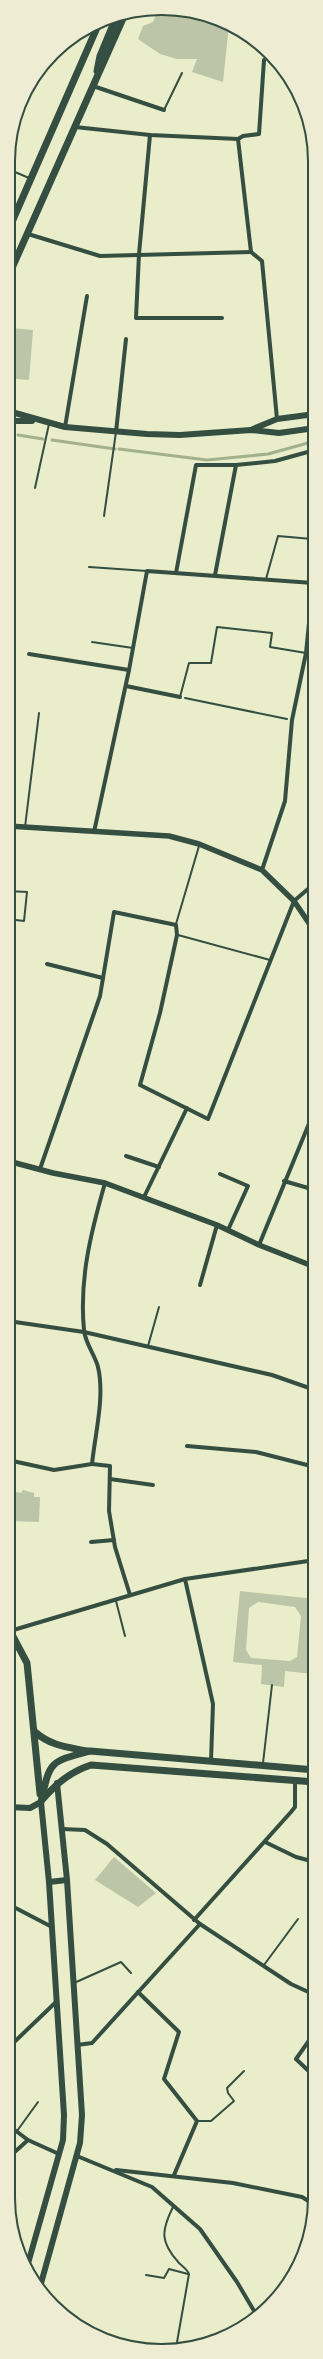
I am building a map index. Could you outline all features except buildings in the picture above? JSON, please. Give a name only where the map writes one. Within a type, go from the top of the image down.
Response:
[{"type":"main road","points":[[15,262],[122,21]]},
{"type":"main road","points":[[94,83],[100,56],[114,23]]},
{"type":"main road","points":[[15,215],[97,30]]},
{"type":"main road","points":[[15,412],[49,424],[116,432],[180,435],[251,430],[280,433],[308,429]]},
{"type":"main road","points":[[251,430],[277,419],[308,415]]},
{"type":"main road","points":[[15,421],[38,421]]},
{"type":"main road","points":[[15,1640],[27,1663],[35,1732],[49,1882],[64,2115],[63,2140],[29,2260]]},
{"type":"main road","points":[[35,1732],[56,1746],[90,1751],[308,1770]]},
{"type":"main road","points":[[41,1802],[48,1771],[60,1760],[90,1751]]},
{"type":"main road","points":[[38,1762],[48,1771],[57,1783],[66,1880],[82,2114],[80,2143],[77,2156],[42,2281]]},
{"type":"main road","points":[[15,1807],[30,1808],[41,1802],[57,1783],[74,1771],[91,1764],[308,1782]]},
{"type":"main road","points":[[49,1882],[66,1880]]},
{"type":"street","points":[[75,127],[150,135],[238,139],[243,136],[259,134],[264,60]]},
{"type":"street","points":[[94,83],[164,110]]},
{"type":"street","points":[[150,135],[138,254],[136,318],[222,318]]},
{"type":"street","points":[[238,139],[251,252]]},
{"type":"street","points":[[28,234],[100,256],[251,252],[262,261],[277,419]]},
{"type":"street","points":[[65,427],[87,296]]},
{"type":"street","points":[[116,432],[126,339]]},
{"type":"street","points":[[176,573],[196,466],[236,465],[275,461],[308,452]]},
{"type":"street","points":[[215,575],[236,465]]},
{"type":"street","points":[[94,832],[126,686],[147,571],[308,582]]},
{"type":"street","points":[[262,870],[285,801],[292,720],[306,653],[308,636]]},
{"type":"street","points":[[29,654],[129,670]]},
{"type":"street","points":[[126,686],[180,697]]},
{"type":"street","points":[[15,827],[168,836],[199,844],[262,870],[294,901],[308,922]]},
{"type":"street","points":[[40,1169],[100,996],[114,912],[176,925],[177,935],[160,1014],[140,1085],[208,1119],[294,901],[308,889]]},
{"type":"street","points":[[47,964],[103,978]]},
{"type":"street","points":[[144,1197],[187,1108]]},
{"type":"street","points":[[259,1245],[308,1124]]},
{"type":"street","points":[[126,1156],[159,1167]]},
{"type":"street","points":[[15,1163],[105,1183],[217,1225],[259,1245],[308,1264]]},
{"type":"street","points":[[220,1174],[248,1186],[228,1230]]},
{"type":"street","points":[[284,1181],[308,1188]]},
{"type":"street","points":[[92,1464],[100,1388],[98,1367],[84,1332],[84,1270],[92,1230],[105,1183]]},
{"type":"street","points":[[200,1285],[217,1225]]},
{"type":"street","points":[[15,1322],[84,1332],[272,1375],[308,1388]]},
{"type":"street","points":[[187,1446],[256,1452],[308,1465]]},
{"type":"street","points":[[15,1461],[54,1470],[92,1464],[110,1466],[109,1511],[114,1540],[130,1595]]},
{"type":"street","points":[[110,1479],[153,1485]]},
{"type":"street","points":[[91,1542],[114,1540]]},
{"type":"street","points":[[15,1627],[116,1600],[185,1579],[308,1561]]},
{"type":"street","points":[[185,1579],[213,1704],[211,1761]]},
{"type":"street","points":[[194,1920],[295,1807],[295,1781]]},
{"type":"street","points":[[62,1829],[85,1830],[107,1844],[194,1920],[291,1984],[308,1992]]},
{"type":"street","points":[[265,1842],[296,1857],[308,1860]]},
{"type":"street","points":[[15,1908],[52,1927]]},
{"type":"street","points":[[77,2045],[92,2043],[200,1924]]},
{"type":"street","points":[[138,1992],[179,2032],[164,2079],[197,2121],[174,2175]]},
{"type":"street","points":[[15,2041],[56,2002]]},
{"type":"street","points":[[308,2042],[296,2059],[308,2070]]},
{"type":"street","points":[[17,2132],[28,2140],[59,2154]]},
{"type":"street","points":[[15,2152],[28,2140]]},
{"type":"street","points":[[77,2156],[152,2187],[174,2206],[200,2229],[237,2282],[254,2311]]},
{"type":"street","points":[[111,2170],[174,2175],[270,2190],[302,2197],[308,2201]]},
{"type":"lane","points":[[164,110],[182,73]]},
{"type":"lane","points":[[15,171],[31,179]]},
{"type":"lane","points":[[36,488],[49,424]]},
{"type":"lane","points":[[104,516],[116,432]]},
{"type":"lane","points":[[266,579],[278,536],[308,539]]},
{"type":"lane","points":[[89,567],[147,571]]},
{"type":"lane","points":[[180,697],[189,663],[211,663],[217,627],[272,633],[270,648],[306,653]]},
{"type":"lane","points":[[92,642],[133,648]]},
{"type":"lane","points":[[24,828],[39,713]]},
{"type":"lane","points":[[176,925],[199,844]]},
{"type":"lane","points":[[15,891],[27,892],[24,921],[15,919]]},
{"type":"lane","points":[[177,935],[270,960]]},
{"type":"lane","points":[[148,1347],[159,1307]]},
{"type":"lane","points":[[116,1600],[125,1636]]},
{"type":"lane","points":[[262,1766],[272,1685]]},
{"type":"lane","points":[[264,1966],[298,1918]]},
{"type":"lane","points":[[73,1984],[121,1962],[131,1973]]},
{"type":"lane","points":[[197,2121],[211,2121],[234,2101],[228,2093],[227,2088],[244,2071]]},
{"type":"lane","points":[[17,2132],[38,2102]]},
{"type":"lane","points":[[174,2206],[166,2221],[164,2239],[167,2250],[189,2274]]},
{"type":"lane","points":[[146,2275],[164,2278],[169,2268],[189,2274]]},
{"type":"lane","points":[[177,2343],[189,2274]]},
{"type":"path","points":[[180,697],[292,720]]},
{"type":"waterway","points":[[18,435],[43,439]]},
{"type":"waterway","points":[[52,440],[115,449]]},
{"type":"waterway","points":[[119,449],[207,460],[268,454],[308,443]]}]
